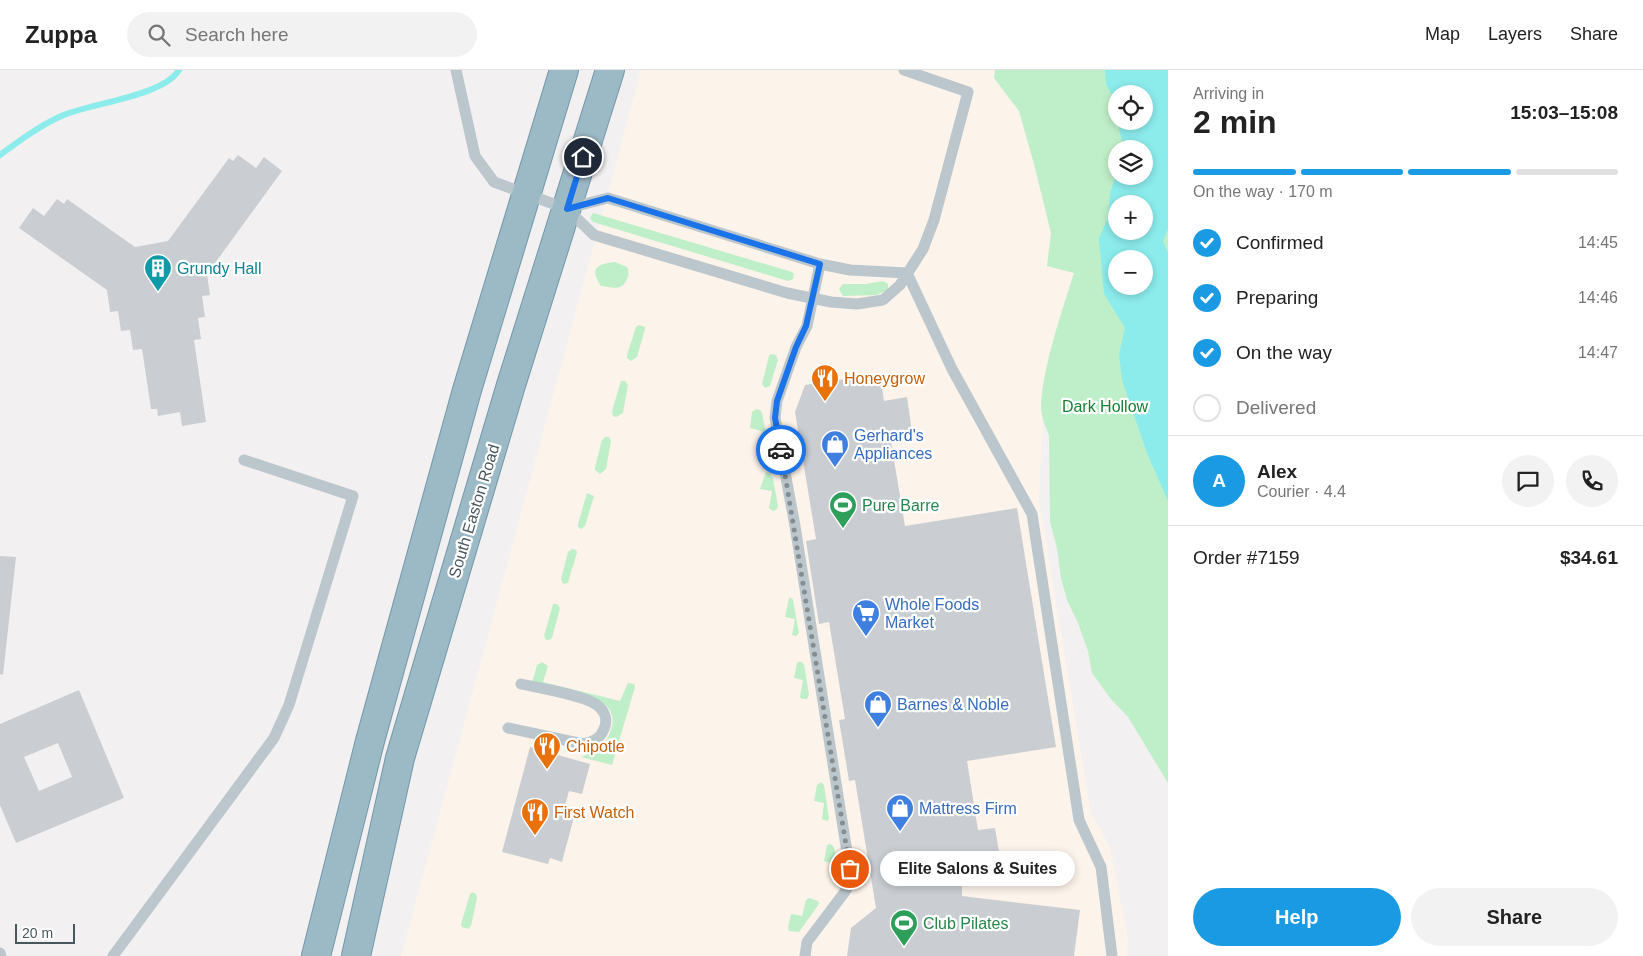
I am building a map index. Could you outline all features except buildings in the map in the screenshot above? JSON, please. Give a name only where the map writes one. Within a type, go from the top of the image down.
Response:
[{"type":"highway","points":[[316,956],[370,741],[467,390],[564,70]]},
{"type":"highway","name":"South Easton Road","points":[[356,956],[400,758],[511,385],[610,70]]},
{"type":"lane","points":[[456,70],[475,156],[494,182],[567,209],[594,235],[788,293],[857,304],[883,300],[900,285],[923,250],[934,220],[968,92],[904,70]]},
{"type":"lane","points":[[567,209],[608,198],[820,264],[850,270],[907,273]]},
{"type":"lane","points":[[804,956],[807,942],[844,893],[851,877],[795,526],[775,418],[777,401],[796,347],[804,334],[820,264]]},
{"type":"lane","points":[[907,273],[952,369],[1032,514],[1079,820],[1101,867],[1112,956]]},
{"type":"lane","points":[[113,956],[274,738],[289,705],[353,496],[244,460]]},
{"type":"lane","points":[[508,728],[583,744],[593,742],[599,737],[604,728],[606,717],[602,710],[589,701],[521,684]]},
{"type":"shaded area","points":[[641,70],[995,70],[994,78],[1019,111],[1051,233],[1074,273],[1045,376],[1039,499],[1091,813],[1110,847],[1128,938],[1127,956],[401,956]]},
{"type":"green space","name":"Dark Hollow","points":[[995,70],[1168,70],[1168,783],[1128,717],[1110,698],[1092,673],[1088,651],[1067,600],[1061,578],[1057,548],[1050,522],[1049,435],[1042,417],[1041,405],[1049,356],[1074,273],[1047,266],[1051,233],[1019,111],[994,78]]},
{"type":"green space","points":[[593,213],[792,272],[794,274],[793,279],[788,281],[593,222],[590,218]]},
{"type":"green space","points":[[615,262],[627,267],[628,274],[625,283],[616,288],[601,286],[595,271],[599,266]]},
{"type":"green space","points":[[883,281],[888,284],[888,290],[876,295],[843,296],[839,289],[843,284],[866,284]]},
{"type":"green space","points":[[639,325],[645,327],[645,329],[637,357],[631,361],[627,358],[627,355],[636,327]]},
{"type":"green space","points":[[771,354],[776,355],[778,360],[770,386],[765,388],[762,384]]},
{"type":"green space","points":[[621,381],[625,381],[628,385],[623,413],[616,417],[613,416],[612,411]]},
{"type":"green space","points":[[756,409],[762,413],[768,444],[764,449],[759,446],[762,431],[750,428],[752,412]]},
{"type":"green space","points":[[605,437],[609,437],[611,441],[606,469],[600,474],[595,470],[595,467],[602,440]]},
{"type":"green space","points":[[766,472],[770,473],[773,478],[778,506],[773,511],[769,508],[772,491],[760,489]]},
{"type":"green space","points":[[587,493],[594,496],[585,526],[581,529],[578,527],[578,524]]},
{"type":"green space","points":[[572,549],[577,552],[568,583],[563,584],[561,579],[568,552]]},
{"type":"green space","points":[[789,598],[793,600],[799,633],[796,636],[792,635],[795,619],[785,617]]},
{"type":"green space","points":[[553,604],[557,604],[560,608],[552,638],[546,640],[544,636]]},
{"type":"green space","points":[[800,661],[804,664],[809,695],[807,699],[800,697],[803,680],[794,678],[797,663]]},
{"type":"green space","points":[[542,662],[548,666],[543,682],[620,701],[628,683],[634,684],[635,687],[612,765],[581,757],[600,747],[609,735],[613,720],[607,706],[593,698],[532,683],[537,665]]},
{"type":"green space","points":[[821,782],[824,785],[829,819],[827,821],[822,819],[824,803],[814,801],[817,785]]},
{"type":"green space","points":[[830,844],[834,847],[839,876],[834,881],[831,878],[833,864],[824,861],[827,845]]},
{"type":"green space","points":[[472,892],[476,894],[477,898],[471,926],[468,929],[462,927],[461,924]]},
{"type":"green space","points":[[809,898],[818,901],[819,904],[799,932],[789,931],[791,914],[802,916],[806,900]]},
{"type":"water","points":[[1105,70],[1168,70],[1168,229],[1163,241],[1168,253],[1168,501],[1147,453],[1122,380],[1119,354],[1125,328],[1104,294],[1099,238],[1108,218],[1108,240],[1153,240],[1153,195],[1110,195],[1113,185],[1153,185],[1153,140],[1121,140],[1120,130],[1153,130],[1153,85],[1108,85],[1108,88]]},
{"type":"waterway","points":[[0,155],[21,139],[59,117],[158,87],[179,70]]},
{"type":"way so far","points":[[781,450],[850,869]]},
{"type":"place","name":"Grundy Hall","points":[[158,292]]},
{"type":"place","name":"Honeygrow","points":[[825,402]]},
{"type":"place","name":"Gerhard's Appliances","points":[[835,468]]},
{"type":"place","name":"Pure Barre","points":[[843,529]]},
{"type":"place","name":"Whole Foods Market","points":[[866,637]]},
{"type":"place","name":"Barnes & Noble","points":[[878,728]]},
{"type":"place","name":"Chipotle","points":[[547,770]]},
{"type":"place","name":"Mattress Firm","points":[[900,832]]},
{"type":"place","name":"First Watch","points":[[535,836]]},
{"type":"place","name":"Elite Salons & Suites","points":[[850,869]]},
{"type":"place","name":"Club Pilates","points":[[904,947]]},
{"type":"route","points":[[583,157],[567,209],[608,198],[820,264],[804,334],[796,347],[777,401],[775,418],[781,450]]}]
